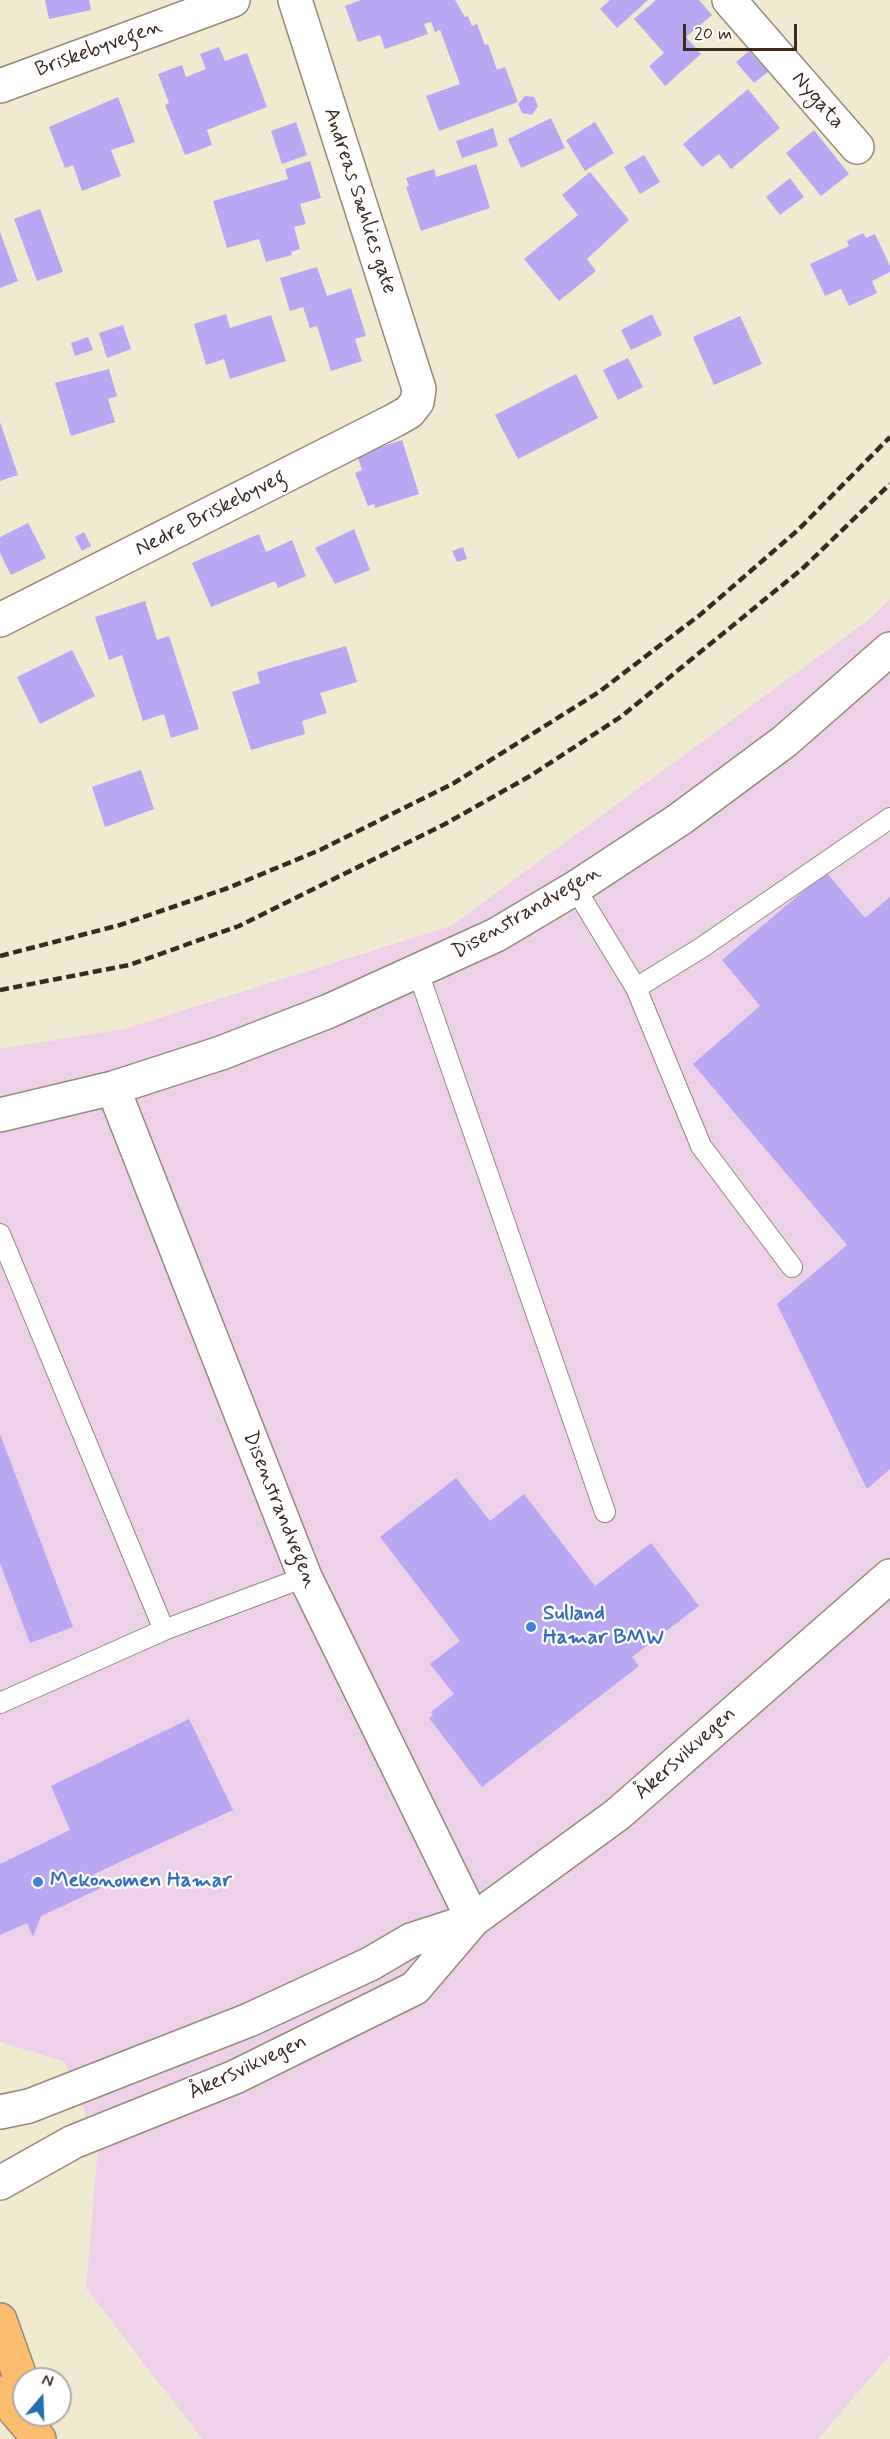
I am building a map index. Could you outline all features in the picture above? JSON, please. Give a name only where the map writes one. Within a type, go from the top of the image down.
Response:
[{"type":"main road","points":[[0,2320],[17,2367]]},
{"type":"main road","points":[[0,2393],[39,2439]]},
{"type":"street","name":"Briskebyvegen","points":[[0,86],[232,0]]},
{"type":"street","name":"Andreas Sæhlies gate","points":[[295,0],[419,389],[417,402]]},
{"type":"street","name":"Nygata","points":[[729,0],[857,147]]},
{"type":"street","name":"Nedre Briskebyveg","points":[[0,620],[395,420],[409,412],[417,402]]},
{"type":"street","name":"Disenstrandvegen","points":[[0,1115],[113,1088],[221,1053],[418,972],[496,935],[575,888],[680,819],[785,741],[890,649]]},
{"type":"street","name":"Disenstrandvegen","points":[[113,1088],[304,1577],[473,1920]]},
{"type":"street","name":"Åkersvikvegen","points":[[0,2183],[64,2147],[235,2077],[415,1988],[473,1920],[618,1814],[886,1587]]},
{"type":"street","name":"Åkersvikvegen","points":[[0,2112],[29,2106],[249,2020],[370,1964],[411,1940],[473,1920]]},
{"type":"lane","points":[[636,988],[701,948],[890,818]]},
{"type":"lane","points":[[575,888],[636,988],[701,1146],[792,1267]]},
{"type":"lane","points":[[418,972],[605,1512]]},
{"type":"lane","points":[[0,1234],[164,1630]]},
{"type":"lane","points":[[0,1703],[164,1630],[304,1577]]},
{"type":"shaded area","points":[[890,599],[890,2355],[818,2439],[202,2439],[86,2288],[98,2146],[65,2062],[0,2042],[0,1049],[124,1029],[451,926],[871,618]]},
{"type":"building","points":[[45,0],[89,0],[91,10],[49,19]]},
{"type":"building","points":[[361,0],[455,0],[465,17],[468,16],[472,26],[477,24],[485,45],[488,44],[497,70],[505,67],[518,102],[439,131],[426,96],[460,84],[440,30],[435,32],[431,22],[424,24],[428,34],[385,49],[380,35],[358,42],[345,6]]},
{"type":"building","points":[[610,0],[648,0],[617,28],[600,9]]},
{"type":"building","points":[[656,0],[699,0],[712,15],[686,37],[701,54],[665,86],[649,66],[664,53],[634,19]]},
{"type":"building","points":[[219,47],[225,61],[247,53],[267,107],[207,130],[212,145],[185,155],[165,105],[169,103],[158,74],[182,65],[186,77],[206,69],[200,54]]},
{"type":"building","points":[[749,51],[768,72],[754,83],[736,62]]},
{"type":"building","points":[[748,89],[780,128],[731,169],[719,154],[702,167],[683,144]]},
{"type":"building","points":[[525,96],[534,97],[538,106],[532,115],[522,113],[518,104]]},
{"type":"building","points":[[118,97],[135,142],[111,150],[121,176],[82,191],[73,165],[65,168],[49,127]]},
{"type":"building","points":[[551,118],[565,148],[521,168],[508,139]]},
{"type":"building","points":[[296,122],[307,155],[282,164],[271,131]]},
{"type":"building","points":[[595,122],[614,153],[585,171],[566,140]]},
{"type":"building","points":[[493,128],[498,146],[462,158],[456,141]]},
{"type":"building","points":[[814,130],[849,174],[821,196],[786,153]]},
{"type":"building","points":[[644,155],[660,182],[640,194],[624,167]]},
{"type":"building","points":[[310,161],[321,198],[300,204],[306,224],[294,227],[300,249],[291,252],[292,255],[266,262],[259,239],[227,248],[213,201],[288,179],[285,169]]},
{"type":"building","points":[[476,164],[490,208],[421,231],[406,187],[409,186],[406,178],[434,169],[436,177]]},
{"type":"building","points":[[590,172],[629,220],[587,259],[596,271],[559,301],[524,259],[578,215],[562,195]]},
{"type":"building","points":[[790,178],[804,197],[780,215],[766,197]]},
{"type":"building","points":[[40,209],[63,272],[37,281],[14,219]]},
{"type":"building","points":[[0,232],[18,281],[0,288]]},
{"type":"building","points":[[863,233],[866,238],[875,234],[890,266],[890,272],[872,281],[877,293],[849,306],[841,289],[825,296],[810,264],[849,246],[847,241]]},
{"type":"building","points":[[317,267],[327,296],[351,288],[366,336],[355,339],[362,361],[331,371],[317,326],[310,328],[303,307],[290,311],[280,278]]},
{"type":"building","points":[[226,314],[230,328],[271,315],[286,361],[230,379],[224,359],[206,365],[194,324]]},
{"type":"building","points":[[652,314],[662,335],[631,350],[621,330]]},
{"type":"building","points":[[740,316],[762,364],[714,385],[693,337]]},
{"type":"building","points":[[123,325],[131,349],[107,358],[99,333]]},
{"type":"building","points":[[88,337],[93,350],[75,356],[71,343]]},
{"type":"building","points":[[628,358],[643,387],[618,400],[603,370]]},
{"type":"building","points":[[109,369],[117,396],[108,399],[115,422],[71,436],[55,383]]},
{"type":"building","points":[[576,374],[598,418],[518,459],[495,415]]},
{"type":"building","points":[[0,422],[18,475],[0,481]]},
{"type":"building","points":[[402,440],[419,494],[375,508],[374,504],[368,506],[355,473],[362,470],[357,455]]},
{"type":"building","points":[[28,523],[46,558],[11,575],[0,553],[0,537]]},
{"type":"building","points":[[354,529],[370,570],[335,584],[315,548]]},
{"type":"building","points":[[84,532],[91,546],[82,551],[75,537]]},
{"type":"building","points":[[259,534],[266,552],[292,540],[306,576],[278,588],[275,581],[211,607],[192,563]]},
{"type":"building","points":[[463,547],[467,559],[457,562],[452,551]]},
{"type":"building","points":[[145,601],[157,640],[169,636],[199,729],[171,738],[164,714],[143,721],[122,655],[109,660],[95,617]]},
{"type":"building","points":[[346,646],[357,682],[320,693],[327,713],[302,721],[305,734],[251,750],[232,692],[260,683],[257,672]]},
{"type":"building","points":[[72,650],[95,696],[40,724],[17,677]]},
{"type":"building","points":[[141,770],[154,809],[105,827],[92,787]]},
{"type":"building","points":[[826,872],[865,918],[890,897],[890,1469],[867,1489],[777,1304],[847,1245],[693,1064],[760,1006],[722,960]]},
{"type":"building","points":[[0,1434],[73,1627],[30,1643],[0,1563]]},
{"type":"building","points":[[456,1478],[490,1521],[524,1494],[595,1586],[651,1543],[699,1606],[632,1657],[639,1666],[482,1787],[429,1718],[433,1715],[431,1712],[454,1694],[430,1664],[460,1641],[380,1537]]},
{"type":"building","points":[[189,1719],[233,1810],[94,1874],[101,1888],[41,1916],[33,1937],[27,1923],[0,1935],[0,1864],[70,1830],[51,1786]]},
{"type":"railway","points":[[0,956],[120,925],[228,888],[320,850],[454,783],[599,692],[701,614],[798,530],[890,437]]},
{"type":"railway","points":[[0,990],[129,965],[239,926],[445,824],[530,776],[622,716],[802,569],[890,484]]},
{"type":"place","name":"Sulland Hamar BMW","points":[[531,1627]]},
{"type":"place","name":"Mekonomen Hamar","points":[[38,1882]]}]
